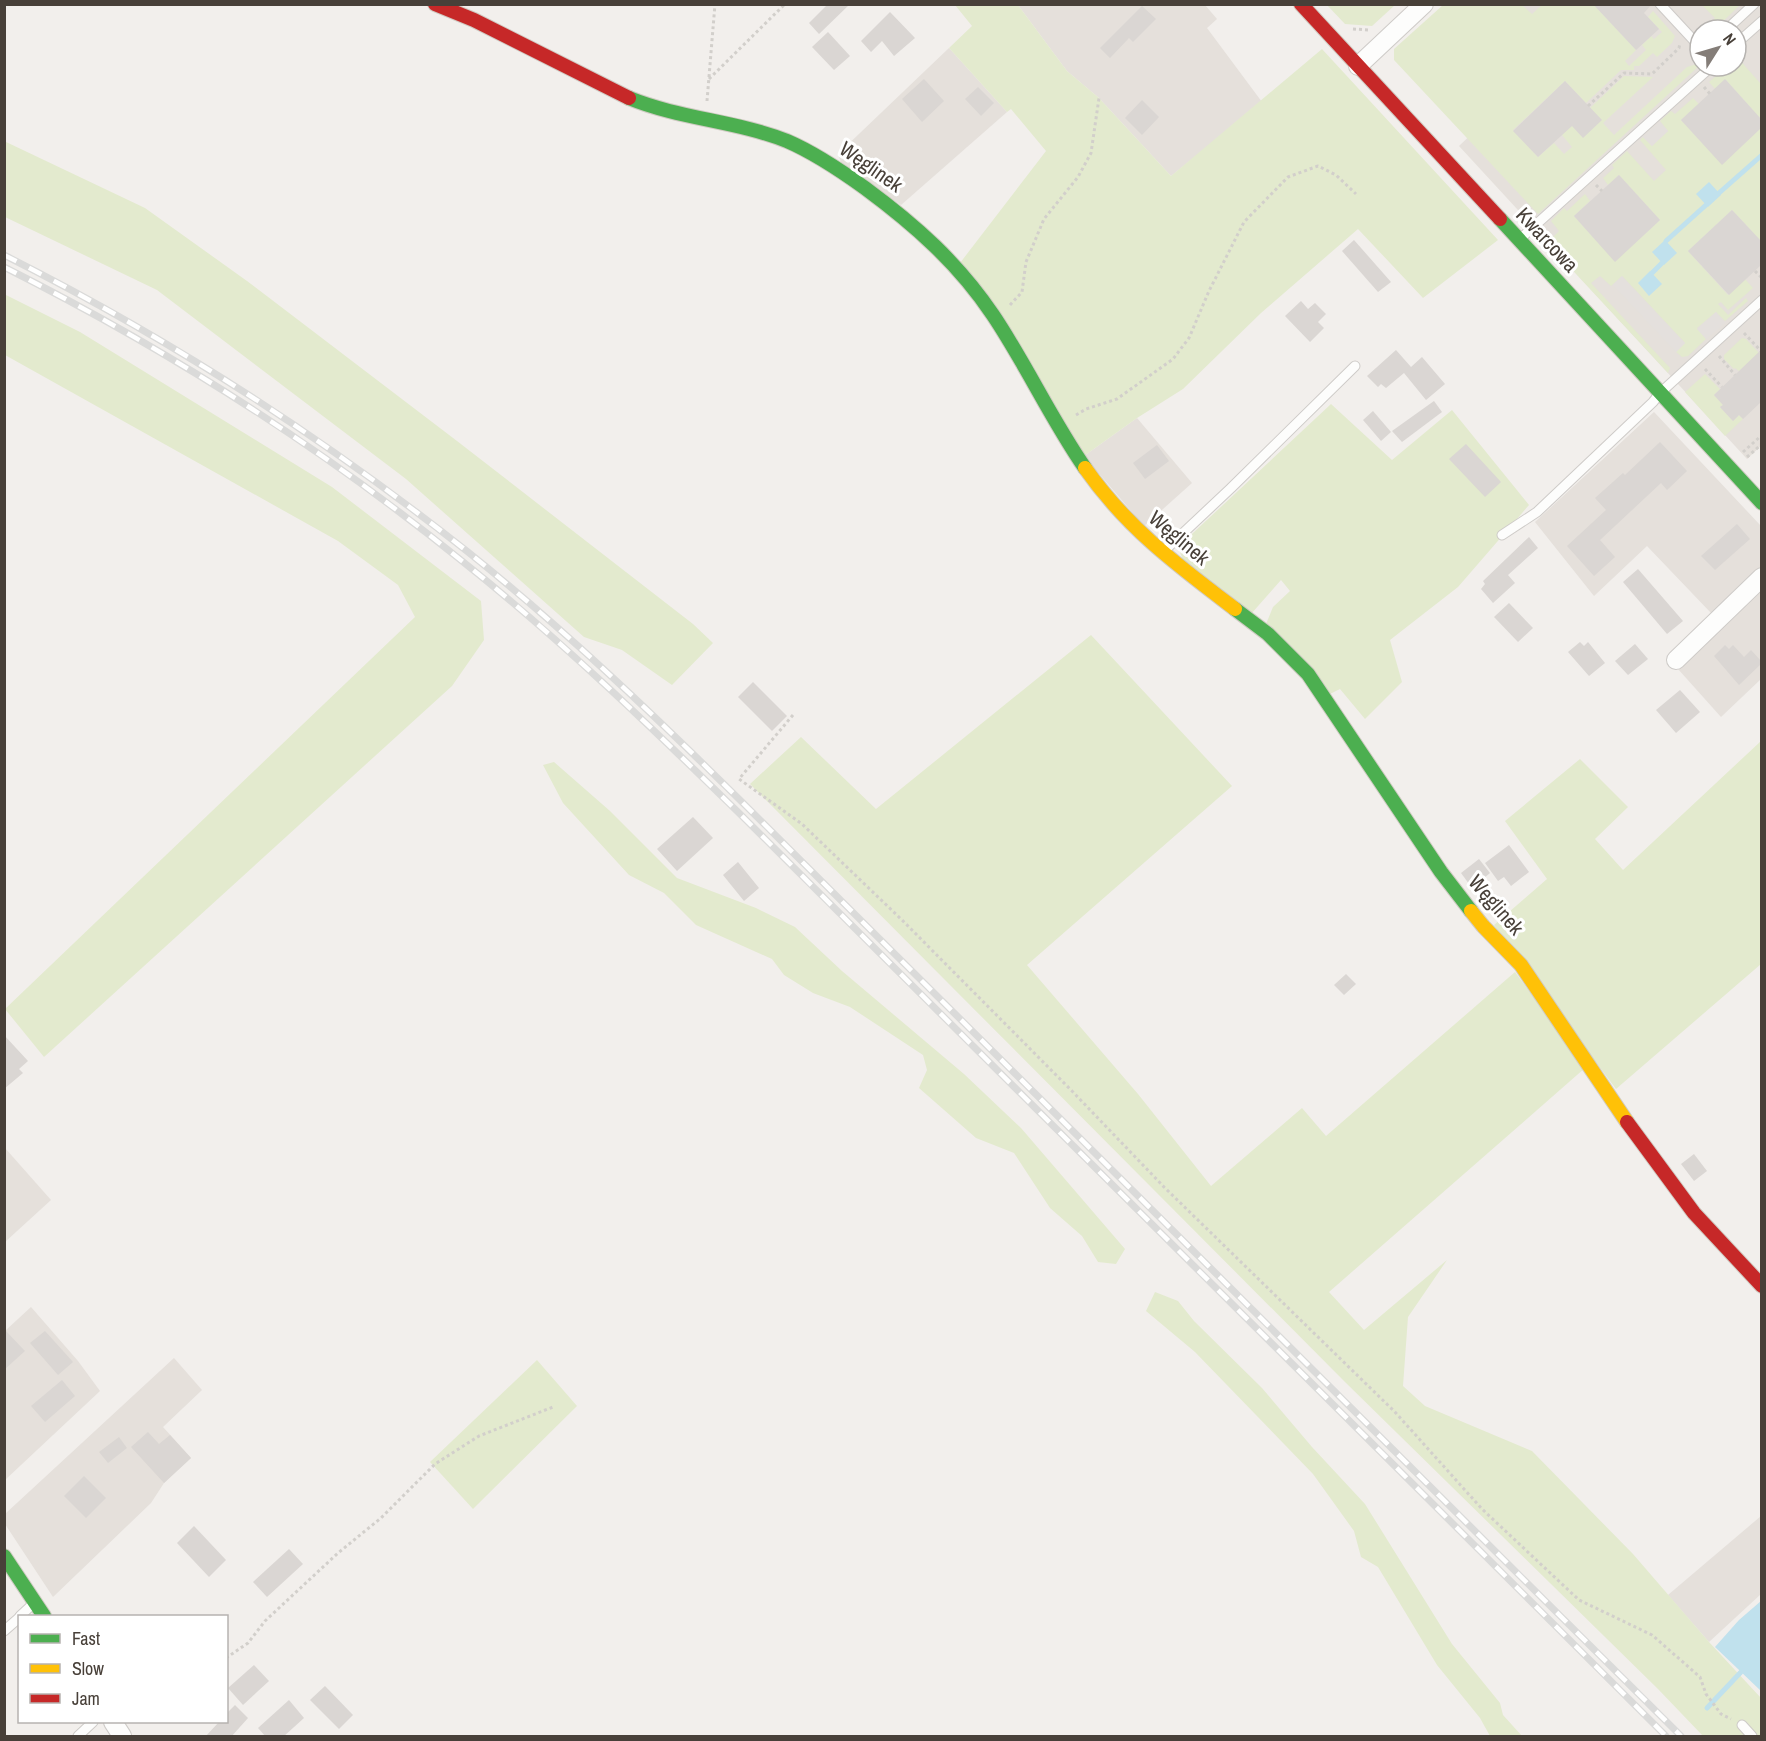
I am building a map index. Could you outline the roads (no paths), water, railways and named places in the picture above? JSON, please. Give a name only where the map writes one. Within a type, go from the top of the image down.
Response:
[{"type":"street","name":"Węglinek","points":[[435,4],[474,20],[623,96],[653,108],[779,139],[824,160],[895,210],[934,243],[993,315],[1105,497],[1137,531],[1162,553],[1268,634],[1308,674],[1441,872],[1483,926],[1521,965],[1635,1133],[1694,1213],[1761,1286]]},
{"type":"street","name":"Kwarcowa","points":[[1301,4],[1761,504]]},
{"type":"street","points":[[1358,66],[1424,4]]},
{"type":"street","points":[[1676,660],[1761,577]]},
{"type":"street","points":[[4,1556],[44,1615]]},
{"type":"street","points":[[114,1723],[122,1737]]},
{"type":"lane","points":[[1660,4],[1688,34]]},
{"type":"lane","points":[[1739,18],[1754,4]]},
{"type":"lane","points":[[1748,33],[1761,21]]},
{"type":"lane","points":[[1519,241],[1699,78]]},
{"type":"lane","points":[[1503,535],[1537,512],[1660,393],[1761,300]]},
{"type":"lane","points":[[1162,553],[1355,366]]},
{"type":"lane","points":[[22,1615],[35,1602]]},
{"type":"lane","points":[[4,1630],[18,1619]]},
{"type":"lane","points":[[78,1737],[92,1723]]},
{"type":"lane","points":[[1742,1725],[1752,1737]]},
{"type":"water","points":[[1709,182],[1721,195],[1708,207],[1696,194]]},
{"type":"water","points":[[1665,240],[1677,253],[1664,265],[1652,252]]},
{"type":"water","points":[[1650,271],[1662,284],[1649,296],[1638,283]]},
{"type":"water","points":[[1761,1601],[1761,1691],[1715,1647],[1739,1620]]},
{"type":"waterway","points":[[1719,193],[1762,155]]},
{"type":"waterway","points":[[1666,241],[1706,205]]},
{"type":"waterway","points":[[1652,273],[1662,263]]},
{"type":"waterway","points":[[1707,1708],[1741,1672]]},
{"type":"railway","points":[[4,255],[126,320],[244,392],[301,430],[358,469],[468,552],[574,642],[742,802],[1681,1736]]},
{"type":"railway","points":[[4,267],[65,298],[183,366],[354,478],[462,561],[569,652],[739,813],[1666,1736]]}]
